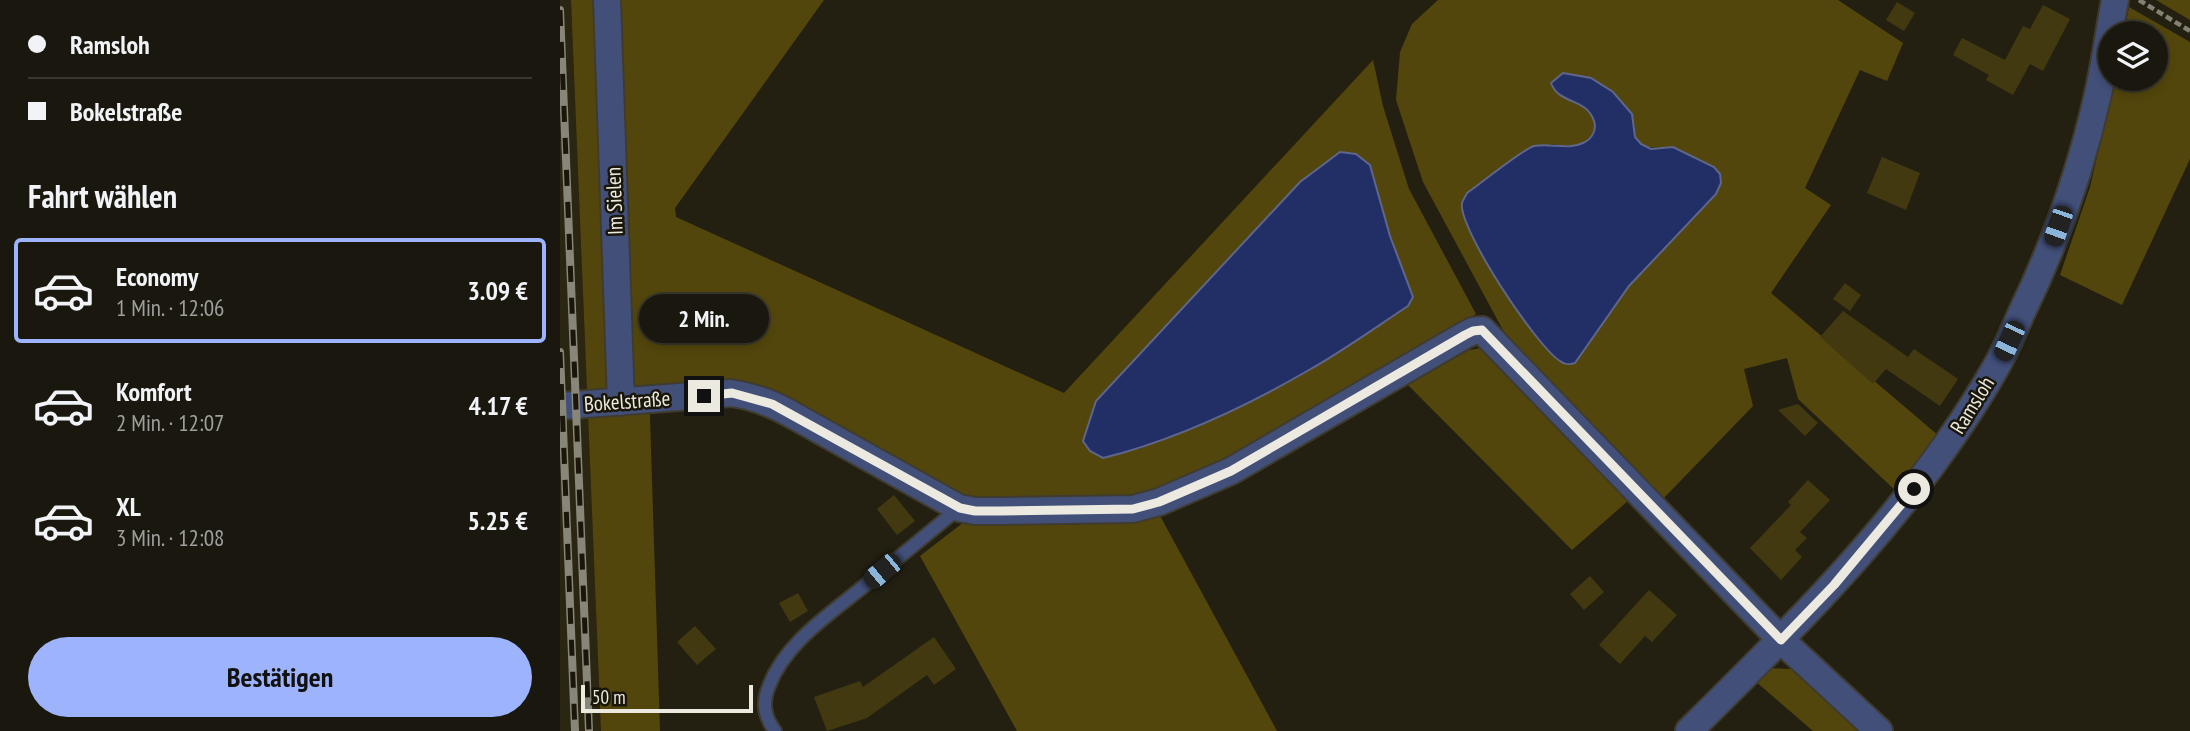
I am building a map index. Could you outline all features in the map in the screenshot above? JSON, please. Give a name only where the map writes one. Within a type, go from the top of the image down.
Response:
[{"type":"street","name":"Im Sielen","points":[[607,0],[621,402]]},
{"type":"street","name":"Ramsloh","points":[[1689,731],[1834,585],[1930,470],[1998,365],[2043,269],[2074,182],[2098,93],[2115,0]]},
{"type":"street","name":"Bokelstraße","points":[[560,406],[732,393],[772,404],[960,508],[975,511],[1133,509],[1159,502],[1231,471],[1465,335],[1482,330],[1781,640],[1879,731]]},
{"type":"lane","points":[[775,731],[765,712],[765,700],[769,684],[793,649],[825,619],[960,508]]},
{"type":"path","points":[[2138,0],[2190,30]]},
{"type":"shaded area","points":[[560,0],[571,0],[601,731],[560,731]]},
{"type":"shaded area","points":[[571,0],[824,0],[675,208],[676,217],[1064,393],[1373,60],[1383,106],[1409,189],[1476,314],[1284,433],[1188,480],[1130,498],[963,497],[729,382],[649,386],[660,731],[601,731]],"holes":[[[1340,152],[1390,236],[1413,297],[1408,306],[1311,369],[1225,414],[1139,449],[1096,401],[1300,182]]]},
{"type":"shaded area","points":[[1438,0],[1838,0],[1903,43],[1887,81],[1860,70],[1805,188],[1831,205],[1771,293],[1939,436],[1897,492],[1798,399],[1787,358],[1744,369],[1753,406],[1661,501],[1504,332],[1423,182],[1396,100],[1400,52],[1412,24]],"holes":[[[1561,97],[1632,114],[1635,134],[1641,144],[1673,147],[1716,194],[1629,286],[1575,363],[1551,144],[1582,143],[1594,131],[1595,124],[1582,107]]]},
{"type":"shaded area","points":[[2156,0],[2190,0],[2190,20]]},
{"type":"shaded area","points":[[2129,7],[2153,21],[2126,21]]},
{"type":"shaded area","points":[[2168,29],[2190,42],[2190,159],[2122,305],[2060,275],[2090,187],[2112,91],[2168,91]]},
{"type":"shaded area","points":[[1482,348],[1629,500],[1572,550],[1408,385],[1469,350]]},
{"type":"shaded area","points":[[1158,512],[1277,731],[1017,731],[920,556],[964,522],[1118,523]]},
{"type":"shaded area","points":[[1765,668],[1791,669],[1859,731],[1813,731],[1754,680]]},
{"type":"water","points":[[1563,73],[1591,78],[1613,92],[1632,114],[1635,137],[1641,144],[1651,149],[1673,147],[1714,167],[1720,174],[1721,183],[1716,194],[1629,286],[1575,363],[1569,364],[1565,364],[1549,351],[1500,286],[1472,236],[1462,203],[1467,193],[1528,149],[1540,145],[1578,145],[1591,137],[1595,124],[1590,113],[1560,95],[1551,83]]},
{"type":"water","points":[[1340,152],[1356,154],[1370,165],[1390,236],[1413,297],[1408,306],[1322,363],[1209,421],[1157,442],[1103,458],[1090,451],[1083,441],[1096,401],[1300,182]]},
{"type":"building","points":[[1897,2],[1915,13],[1904,31],[1886,20]]},
{"type":"building","points":[[2043,5],[2070,19],[2043,71],[2030,64],[2013,95],[1986,80],[1989,75],[1953,55],[1962,38],[2005,60],[2023,26],[2030,29]]},
{"type":"building","points":[[1882,157],[1920,173],[1906,210],[1867,193]]},
{"type":"building","points":[[1845,283],[1861,295],[1850,311],[1833,299]]},
{"type":"building","points":[[1843,311],[1908,357],[1914,349],[1958,379],[1940,406],[1886,369],[1873,384],[1820,337]]},
{"type":"building","points":[[1798,404],[1818,423],[1805,436],[1778,410]]},
{"type":"building","points":[[1808,480],[1830,500],[1800,532],[1807,538],[1795,550],[1802,557],[1781,580],[1750,548],[1791,505],[1788,502]]},
{"type":"building","points":[[894,495],[915,521],[897,535],[877,509]]},
{"type":"building","points":[[1590,576],[1604,592],[1584,610],[1570,594]]},
{"type":"building","points":[[1649,590],[1677,615],[1652,642],[1645,636],[1620,664],[1599,645]]},
{"type":"building","points":[[798,593],[808,611],[790,622],[779,603]]},
{"type":"building","points":[[695,626],[716,649],[697,665],[677,642]]},
{"type":"building","points":[[934,637],[956,669],[934,685],[927,675],[867,718],[827,731],[814,697],[860,681],[863,687]]},
{"type":"railway","points":[[560,10],[589,731]]},
{"type":"railway","points":[[560,352],[575,731]]},
{"type":"route","points":[[704,396],[732,393],[772,404],[960,508],[975,511],[1133,509],[1159,502],[1231,471],[1465,335],[1482,330],[1781,640],[1834,585],[1914,489]]}]
